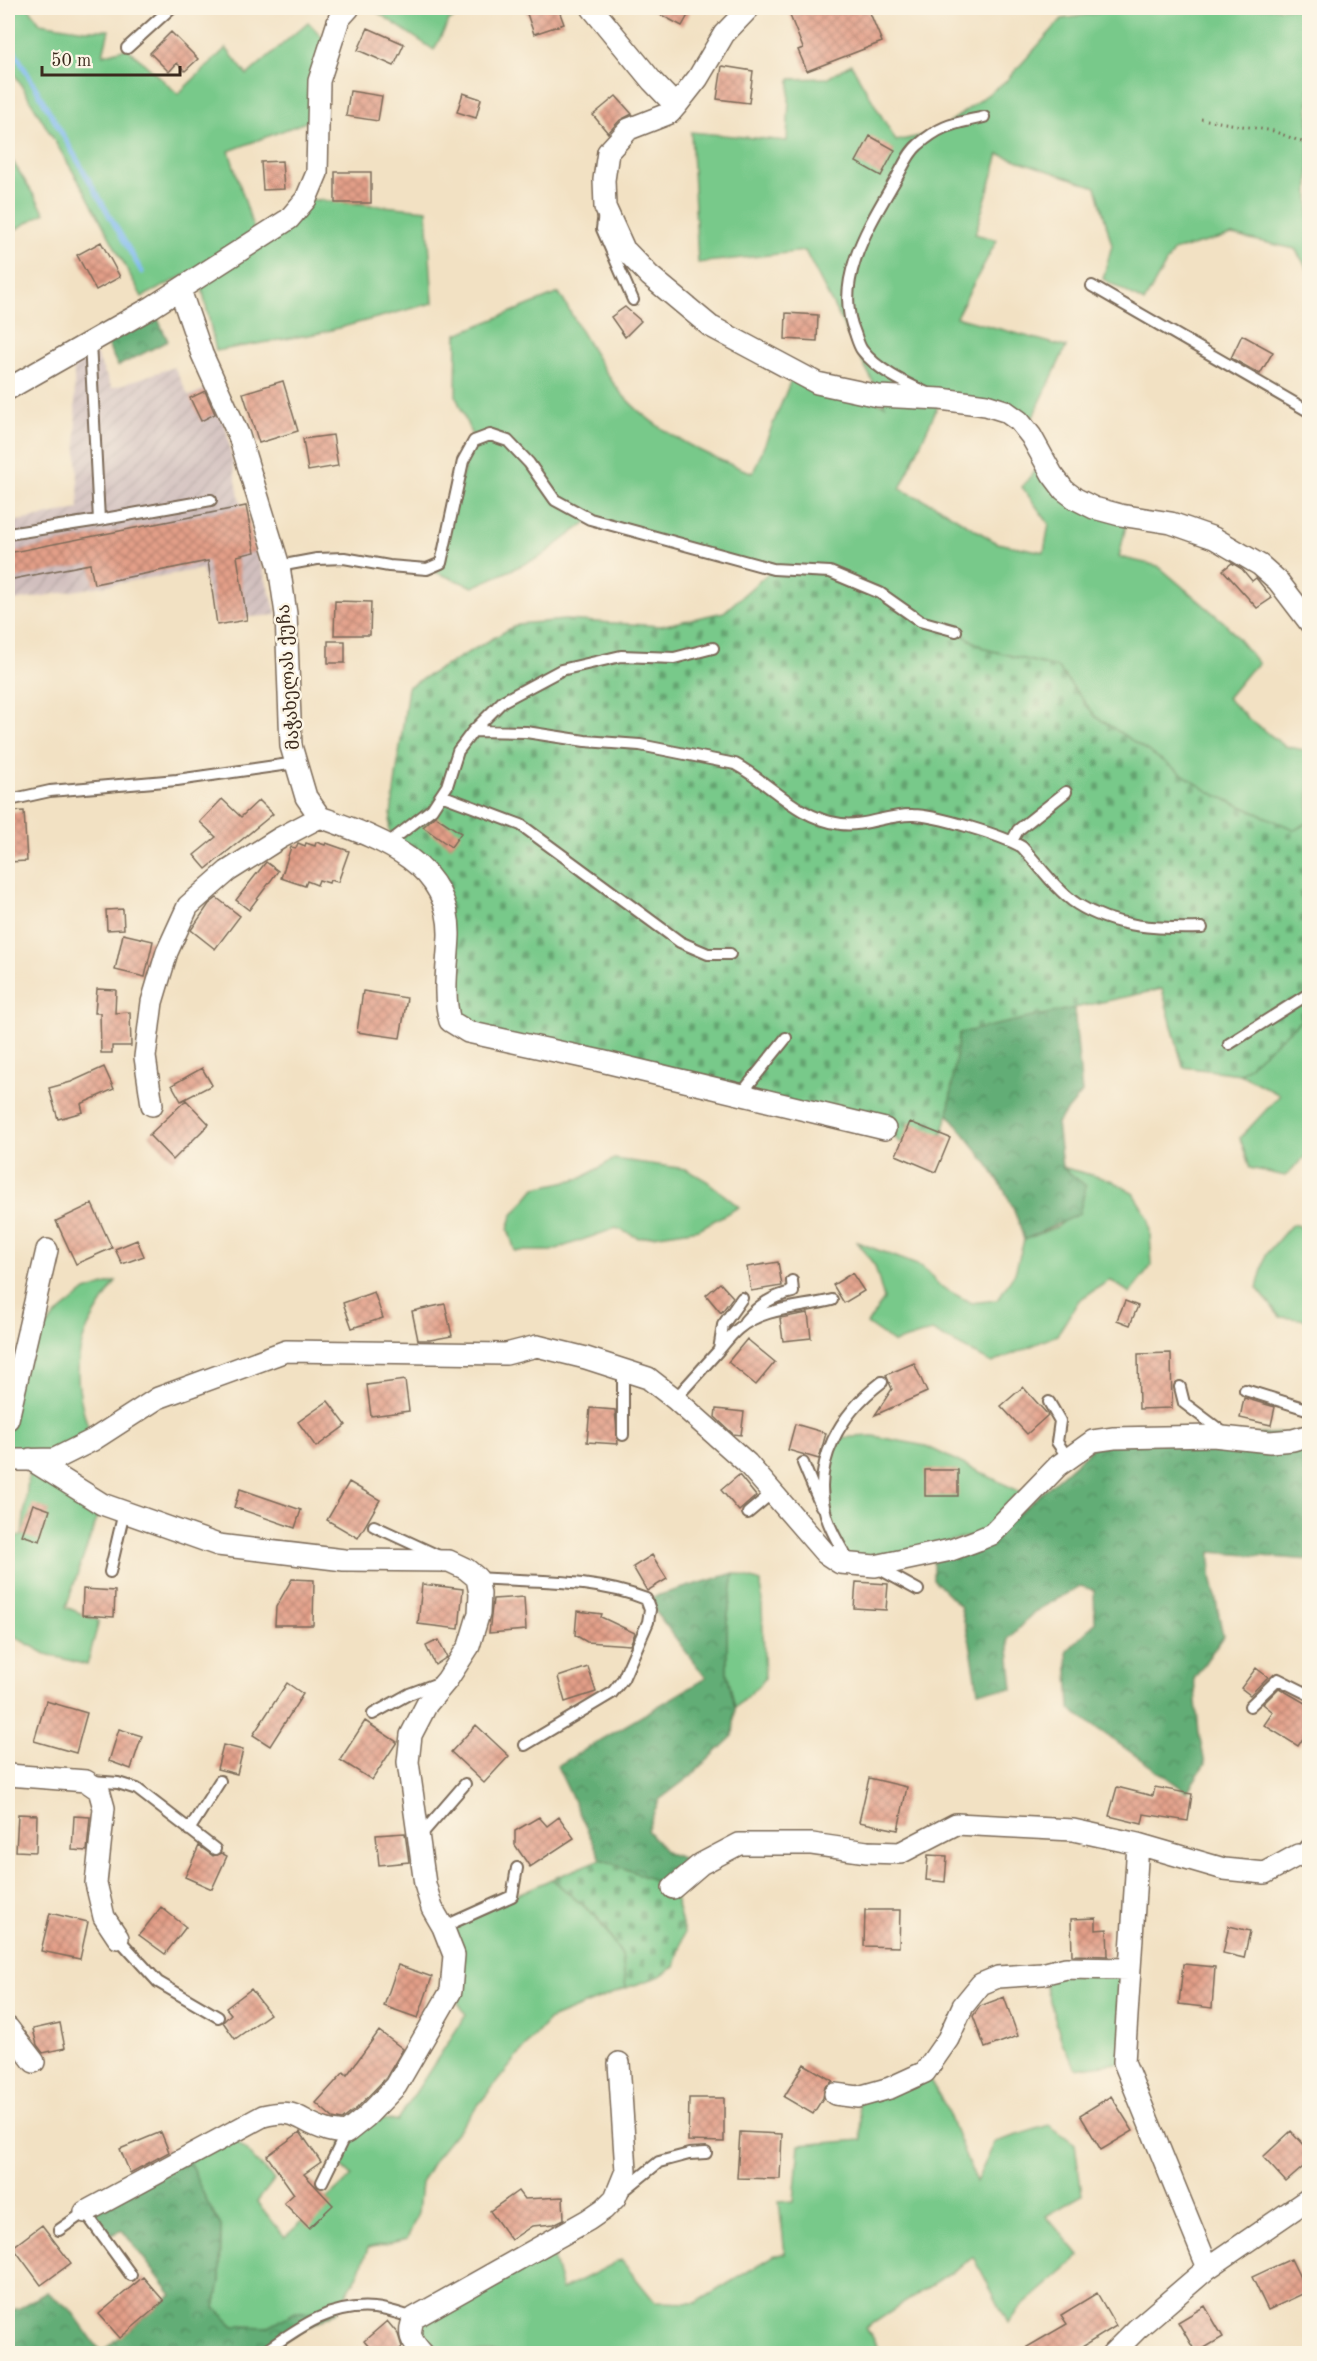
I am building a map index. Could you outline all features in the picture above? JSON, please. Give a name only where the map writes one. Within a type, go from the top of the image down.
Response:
[{"type":"street","points":[[8,389],[180,290],[289,219],[306,199],[316,172],[319,81],[339,19],[349,8]]},
{"type":"street","points":[[592,8],[652,81],[676,106]]},
{"type":"street","points":[[749,8],[724,34],[698,78],[670,113],[629,129],[609,152],[604,180],[605,207],[624,249],[650,276],[710,326],[817,382],[878,396],[941,399],[986,405],[1005,411],[1019,420],[1031,436],[1052,474],[1064,490],[1076,499],[1094,508],[1120,515],[1171,523],[1214,538],[1260,565],[1278,581],[1310,623]]},
{"type":"street","name":"მაჭახელას ქუჩა","points":[[180,290],[202,354],[239,436],[279,566],[286,614],[291,746],[306,797],[320,817]]},
{"type":"street","points":[[152,1105],[146,1057],[152,1002],[166,951],[188,906],[228,871],[280,838],[320,817],[387,844],[413,860],[442,892],[449,932],[445,1004],[450,1021],[468,1032],[601,1061],[885,1129]]},
{"type":"street","points":[[8,1419],[47,1250]]},
{"type":"street","points":[[8,1460],[55,1459],[93,1440],[158,1398],[286,1351],[506,1354],[537,1346],[586,1358],[648,1378],[747,1463],[825,1553],[840,1563],[875,1566],[951,1550],[992,1534],[1068,1458],[1093,1441],[1114,1438],[1229,1437],[1270,1442],[1293,1440],[1310,1435]]},
{"type":"street","points":[[30,1459],[102,1504],[218,1545],[344,1560],[449,1561],[477,1578],[480,1594],[479,1613],[469,1647],[447,1680],[427,1704],[411,1735],[408,1761],[428,1892],[432,1908],[443,1927],[454,1955],[451,1991],[396,2086],[366,2117],[346,2133],[327,2130],[299,2116],[281,2112],[263,2116],[85,2212]]},
{"type":"street","points":[[8,1775],[86,1781],[99,1790],[104,1808],[96,1883],[104,1917],[118,1938]]},
{"type":"street","points":[[673,1888],[701,1864],[739,1844],[813,1844],[867,1852],[900,1853],[956,1824],[1073,1830],[1137,1844],[1224,1869],[1265,1873],[1304,1848]]},
{"type":"street","points":[[1137,1844],[1124,2062],[1208,2268]]},
{"type":"street","points":[[835,2094],[858,2097],[890,2088],[925,2072],[948,2039],[963,2006],[981,1984],[998,1977],[1042,1974],[1066,1968],[1129,1969]]},
{"type":"street","points":[[8,2028],[34,2062]]},
{"type":"street","points":[[423,2354],[412,2343],[409,2330],[414,2318],[588,2220],[615,2198],[626,2171],[619,2063]]},
{"type":"street","points":[[1112,2354],[1137,2329],[1208,2268],[1310,2198]]},
{"type":"lane","points":[[127,48],[171,8]]},
{"type":"lane","points":[[941,399],[905,383],[862,350],[848,318],[849,286],[856,257],[873,219],[915,147],[941,127],[984,117]]},
{"type":"lane","points":[[605,207],[602,229],[633,300]]},
{"type":"lane","points":[[1092,286],[1310,412]]},
{"type":"lane","points":[[90,342],[99,520]]},
{"type":"lane","points":[[279,566],[317,559],[344,558],[389,566],[427,569],[441,562],[463,461],[474,441],[490,435],[508,441],[530,463],[555,500],[591,519],[774,568],[830,572],[880,593],[920,621],[956,631]]},
{"type":"lane","points":[[8,534],[211,500]]},
{"type":"lane","points":[[1214,538],[1226,557]]},
{"type":"lane","points":[[387,844],[432,809],[447,786],[458,751],[473,731],[502,701],[561,670],[621,656],[674,658],[713,648]]},
{"type":"lane","points":[[473,731],[526,732],[585,741],[640,745],[735,764],[748,771],[797,809],[818,818],[841,824],[913,815],[1012,841],[1022,847],[1075,903],[1101,916],[1130,925],[1158,929],[1202,928]]},
{"type":"lane","points":[[14,799],[50,791],[177,780],[296,763]]},
{"type":"lane","points":[[1012,841],[1018,830],[1066,792]]},
{"type":"lane","points":[[441,795],[521,825],[680,942],[708,954],[729,954]]},
{"type":"lane","points":[[1229,1044],[1310,993]]},
{"type":"lane","points":[[741,1094],[786,1038]]},
{"type":"lane","points":[[675,1399],[762,1303],[793,1292],[792,1281]]},
{"type":"lane","points":[[719,1350],[723,1326],[742,1298]]},
{"type":"lane","points":[[739,1328],[772,1311],[806,1307],[832,1300]]},
{"type":"lane","points":[[623,1370],[623,1435]]},
{"type":"lane","points":[[851,1565],[833,1534],[826,1514],[822,1490],[825,1465],[833,1438],[845,1418],[861,1398],[882,1382]]},
{"type":"lane","points":[[1180,1387],[1184,1403],[1229,1437]]},
{"type":"lane","points":[[1245,1390],[1310,1410]]},
{"type":"lane","points":[[1049,1402],[1060,1421],[1057,1442],[1068,1458]]},
{"type":"lane","points":[[802,1463],[815,1495],[826,1514]]},
{"type":"lane","points":[[748,1513],[773,1492]]},
{"type":"lane","points":[[110,1572],[124,1512]]},
{"type":"lane","points":[[375,1526],[449,1561]]},
{"type":"lane","points":[[875,1566],[918,1590]]},
{"type":"lane","points":[[477,1578],[600,1585],[626,1591],[646,1599],[650,1610],[648,1622],[623,1679],[612,1693],[525,1745]]},
{"type":"lane","points":[[1250,1706],[1278,1679],[1310,1695]]},
{"type":"lane","points":[[373,1714],[409,1694],[447,1680]]},
{"type":"lane","points":[[86,1781],[118,1783],[137,1789],[215,1849]]},
{"type":"lane","points":[[189,1830],[220,1781]]},
{"type":"lane","points":[[419,1837],[465,1784]]},
{"type":"lane","points":[[443,1927],[512,1896],[517,1868]]},
{"type":"lane","points":[[118,1938],[158,1982],[218,2017]]},
{"type":"lane","points":[[322,2182],[346,2133]]},
{"type":"lane","points":[[615,2198],[659,2162],[689,2154],[706,2153]]},
{"type":"lane","points":[[59,2230],[85,2212],[131,2275]]},
{"type":"lane","points":[[261,2354],[314,2318],[353,2307],[377,2308],[414,2318]]},
{"type":"path","points":[[1201,119],[1273,130],[1310,145]]},
{"type":"shaded area","points":[[90,342],[112,388],[174,367],[189,396],[205,389],[226,428],[239,496],[277,615],[215,620],[202,569],[8,602],[8,523],[79,509],[73,352]]},
{"type":"green space","points":[[8,8],[29,8],[40,23],[85,30],[109,30],[103,55],[127,48],[178,94],[226,48],[247,75],[308,22],[326,41],[311,120],[229,151],[257,239],[306,199],[427,210],[433,303],[320,333],[216,351],[201,283],[253,241],[142,297],[84,190],[8,63]]},
{"type":"green space","points":[[371,8],[469,8],[449,21],[434,50]]},
{"type":"green space","points":[[1098,8],[1309,8],[1309,271],[1295,249],[1232,235],[1173,251],[1144,302],[1103,279],[1112,245],[1096,187],[999,154],[975,234],[997,240],[956,317],[1066,347],[1027,430],[983,408],[941,399],[900,489],[935,505],[997,543],[1044,552],[1049,524],[1022,487],[1046,456],[1064,482],[1128,516],[1119,557],[1158,566],[1226,624],[1259,664],[1250,670],[1227,698],[1250,720],[1285,746],[1309,751],[1309,822],[1295,830],[1211,793],[1095,716],[1058,668],[985,649],[956,631],[773,569],[591,519],[540,557],[473,587],[427,569],[441,562],[455,495],[474,441],[456,396],[457,334],[559,293],[614,384],[642,414],[659,427],[697,449],[753,473],[795,370],[885,405],[805,251],[698,263],[691,132],[787,141],[790,79],[828,78],[851,64],[896,141],[935,133],[1006,81],[1062,19],[1099,13]]},
{"type":"green space","points":[[8,154],[45,213],[11,232],[8,227]]},
{"type":"green space","points":[[156,315],[168,341],[118,366],[105,340]]},
{"type":"green space","points":[[773,569],[830,572],[888,599],[920,621],[956,631],[985,649],[1058,668],[1095,716],[1211,793],[1295,830],[1309,822],[1309,1013],[1240,1074],[1183,1067],[1162,989],[959,1033],[948,1114],[932,1171],[885,1129],[450,1021],[449,932],[413,860],[389,830],[408,687],[518,624],[565,620],[661,626],[724,612]]},
{"type":"green space","points":[[1074,1008],[1082,1093],[1057,1123],[1062,1167],[1086,1186],[1079,1214],[1024,1240],[1003,1188],[983,1158],[948,1114],[959,1033]]},
{"type":"green space","points":[[1309,1013],[1309,1153],[1285,1176],[1250,1168],[1240,1138],[1280,1095],[1240,1074]]},
{"type":"green space","points":[[614,1159],[686,1169],[707,1181],[739,1207],[699,1229],[639,1238],[616,1228],[551,1251],[515,1251],[508,1229],[512,1216],[535,1188],[582,1178]]},
{"type":"green space","points":[[1062,1167],[1113,1181],[1133,1193],[1149,1219],[1152,1265],[1130,1293],[1110,1280],[1079,1300],[1057,1335],[992,1363],[932,1331],[894,1343],[867,1324],[884,1299],[875,1266],[857,1242],[922,1267],[940,1286],[971,1303],[997,1300],[1015,1273],[1024,1240],[1059,1226],[1085,1186]]},
{"type":"green space","points":[[1292,1224],[1309,1229],[1309,1320],[1280,1317],[1257,1288],[1266,1254]]},
{"type":"green space","points":[[116,1281],[88,1327],[81,1347],[79,1388],[84,1414],[93,1440],[32,1459],[102,1504],[66,1607],[99,1621],[87,1665],[46,1654],[8,1633],[8,1535],[22,1536],[30,1460],[8,1460],[8,1419],[22,1359],[55,1316],[86,1291]]},
{"type":"green space","points":[[1309,1431],[1309,1560],[1211,1552],[1211,1575],[1223,1636],[1194,1679],[1199,1733],[1205,1764],[1187,1792],[1070,1709],[1067,1651],[1095,1623],[1094,1590],[1080,1586],[1034,1612],[1008,1639],[1013,1689],[978,1691],[970,1642],[960,1606],[933,1579],[933,1555],[1001,1529],[1096,1445]]},
{"type":"green space","points":[[873,1436],[926,1446],[1031,1497],[1001,1529],[851,1565],[833,1534],[822,1490],[833,1438]]},
{"type":"green space","points":[[734,1573],[761,1582],[765,1679],[735,1708],[727,1673],[727,1622]]},
{"type":"green space","points":[[734,1573],[727,1622],[727,1673],[735,1708],[733,1736],[692,1775],[659,1800],[647,1830],[667,1853],[701,1864],[673,1888],[601,1859],[557,1766],[706,1678],[646,1599]]},
{"type":"green space","points":[[601,1859],[673,1888],[684,1933],[675,1967],[658,1977],[626,1988],[622,1955],[597,1917],[552,1879]]},
{"type":"green space","points":[[552,1879],[596,1917],[622,1955],[626,1988],[550,2019],[531,2040],[436,2157],[421,2183],[418,2213],[407,2239],[368,2248],[359,2273],[336,2312],[296,2312],[267,2327],[234,2326],[215,2308],[220,2281],[221,2226],[208,2204],[187,2157],[230,2134],[274,2180],[257,2202],[285,2237],[352,2176],[336,2161],[346,2133],[366,2117],[397,2121],[466,2015],[451,1991],[443,1927]]},
{"type":"green space","points":[[1129,1969],[1124,2062],[1076,2069],[1062,2042],[1042,1974]]},
{"type":"green space","points":[[925,2072],[945,2105],[976,2182],[995,2142],[1049,2125],[1075,2144],[1082,2195],[1046,2216],[1080,2256],[1018,2310],[1008,2323],[974,2257],[866,2328],[881,2353],[423,2353],[414,2318],[549,2242],[562,2290],[621,2260],[655,2302],[696,2303],[775,2255],[785,2254],[779,2202],[794,2201],[799,2145],[862,2140],[858,2097]]},
{"type":"green space","points":[[187,2157],[208,2204],[221,2226],[220,2281],[215,2308],[234,2326],[267,2327],[296,2312],[336,2312],[261,2353],[8,2354],[8,2311],[20,2308],[47,2292],[71,2310],[101,2352],[172,2295],[122,2230],[104,2239],[85,2212]]},
{"type":"building","points":[[525,8],[558,8],[564,24],[534,34]]},
{"type":"building","points":[[648,8],[692,8],[682,26]]},
{"type":"building","points":[[787,8],[868,8],[882,42],[807,71],[798,50],[803,48]]},
{"type":"building","points":[[368,28],[404,44],[394,66],[358,50]]},
{"type":"building","points":[[171,32],[198,59],[185,71],[177,63],[169,72],[150,53]]},
{"type":"building","points":[[722,66],[753,71],[749,103],[717,99]]},
{"type":"building","points":[[350,91],[382,96],[378,121],[346,116]]},
{"type":"building","points":[[463,93],[481,99],[476,118],[457,112]]},
{"type":"building","points":[[616,96],[632,114],[620,120],[608,133],[593,115]]},
{"type":"building","points":[[870,136],[895,150],[881,176],[856,162]]},
{"type":"building","points":[[282,161],[284,189],[263,190],[261,162]]},
{"type":"building","points":[[335,172],[371,172],[371,203],[335,203]]},
{"type":"building","points":[[101,242],[120,277],[96,290],[77,255]]},
{"type":"building","points":[[625,307],[641,321],[625,337],[611,317]]},
{"type":"building","points":[[786,313],[818,315],[817,341],[785,339]]},
{"type":"building","points":[[1242,335],[1273,352],[1260,374],[1231,358]]},
{"type":"building","points":[[283,381],[298,431],[259,443],[243,393]]},
{"type":"building","points":[[205,391],[215,414],[201,421],[190,398]]},
{"type":"building","points":[[333,435],[338,466],[308,471],[303,439]]},
{"type":"building","points":[[246,506],[255,552],[237,556],[247,620],[217,625],[208,561],[94,584],[90,564],[8,580],[8,553]]},
{"type":"building","points":[[1232,563],[1242,569],[1252,581],[1256,578],[1272,598],[1257,608],[1223,570]]},
{"type":"building","points":[[335,601],[371,602],[370,635],[334,635]]},
{"type":"building","points":[[328,641],[345,641],[345,663],[328,663]]},
{"type":"building","points":[[222,799],[241,817],[259,800],[273,814],[206,869],[194,855],[216,837],[200,822]]},
{"type":"building","points":[[24,811],[27,861],[8,862],[8,812]]},
{"type":"building","points":[[435,816],[461,833],[451,847],[423,827]]},
{"type":"building","points":[[316,842],[349,851],[338,882],[330,880],[329,883],[319,880],[317,885],[307,881],[305,886],[281,878],[291,847],[296,848],[298,843],[315,846]]},
{"type":"building","points":[[266,862],[278,871],[249,910],[236,900]]},
{"type":"building","points":[[217,898],[240,916],[215,949],[191,930],[209,904]]},
{"type":"building","points":[[123,909],[124,929],[107,930],[106,910]]},
{"type":"building","points":[[123,934],[153,941],[145,977],[115,970]]},
{"type":"building","points":[[97,989],[116,990],[115,1013],[130,1012],[131,1046],[112,1046],[112,1053],[101,1053],[100,1013],[95,1013]]},
{"type":"building","points":[[363,991],[407,998],[400,1038],[357,1032]]},
{"type":"building","points":[[104,1067],[114,1089],[81,1104],[83,1112],[58,1119],[49,1088],[71,1082]]},
{"type":"building","points":[[202,1068],[212,1085],[181,1101],[172,1085]]},
{"type":"building","points":[[186,1100],[209,1124],[173,1160],[149,1135]]},
{"type":"building","points":[[910,1122],[950,1138],[936,1172],[896,1155]]},
{"type":"building","points":[[92,1204],[112,1248],[76,1264],[56,1221]]},
{"type":"building","points":[[137,1240],[144,1256],[122,1264],[115,1249]]},
{"type":"building","points":[[778,1262],[782,1286],[751,1291],[747,1267]]},
{"type":"building","points":[[852,1273],[864,1291],[844,1303],[833,1285]]},
{"type":"building","points":[[720,1283],[733,1297],[721,1313],[706,1295]]},
{"type":"building","points":[[374,1292],[383,1318],[352,1328],[343,1303]]},
{"type":"building","points":[[1125,1301],[1138,1306],[1130,1325],[1117,1320]]},
{"type":"building","points":[[445,1304],[452,1336],[418,1340],[412,1311]]},
{"type":"building","points":[[808,1313],[811,1338],[783,1341],[780,1318]]},
{"type":"building","points":[[747,1339],[775,1362],[756,1385],[728,1362]]},
{"type":"building","points":[[1171,1353],[1172,1408],[1139,1409],[1138,1354]]},
{"type":"building","points":[[914,1363],[927,1392],[875,1415],[892,1389],[886,1375]]},
{"type":"building","points":[[405,1380],[409,1411],[371,1416],[367,1385]]},
{"type":"building","points":[[1023,1387],[1048,1415],[1027,1434],[1001,1406]]},
{"type":"building","points":[[1244,1398],[1275,1407],[1271,1425],[1240,1418]]},
{"type":"building","points":[[328,1401],[346,1425],[316,1447],[298,1422]]},
{"type":"building","points":[[590,1408],[615,1410],[618,1444],[587,1442]]},
{"type":"building","points":[[716,1409],[744,1412],[741,1435],[733,1434],[715,1417]]},
{"type":"building","points":[[795,1424],[826,1433],[819,1459],[788,1450]]},
{"type":"building","points":[[925,1470],[958,1470],[958,1496],[925,1496]]},
{"type":"building","points":[[739,1475],[756,1496],[739,1511],[721,1490]]},
{"type":"building","points":[[349,1482],[380,1500],[358,1538],[327,1520]]},
{"type":"building","points":[[240,1489],[301,1510],[295,1528],[234,1507]]},
{"type":"building","points":[[33,1504],[50,1510],[40,1541],[22,1535]]},
{"type":"building","points":[[652,1555],[667,1579],[647,1591],[633,1567]]},
{"type":"building","points":[[292,1579],[314,1580],[313,1625],[275,1625],[276,1607]]},
{"type":"building","points":[[856,1582],[888,1584],[886,1610],[854,1608]]},
{"type":"building","points":[[422,1584],[463,1589],[459,1629],[418,1624]]},
{"type":"building","points":[[83,1589],[115,1591],[114,1617],[82,1615]]},
{"type":"building","points":[[524,1597],[526,1630],[489,1633],[493,1599]]},
{"type":"building","points":[[577,1611],[602,1614],[601,1617],[635,1633],[630,1645],[587,1642],[575,1635]]},
{"type":"building","points":[[438,1640],[447,1657],[435,1665],[426,1646]]},
{"type":"building","points":[[588,1667],[596,1692],[565,1702],[558,1677]]},
{"type":"building","points":[[1256,1668],[1268,1677],[1250,1695],[1241,1688]]},
{"type":"building","points":[[287,1683],[303,1694],[270,1746],[253,1735]]},
{"type":"building","points":[[1279,1688],[1310,1706],[1310,1728],[1298,1746],[1264,1725],[1273,1712],[1263,1704]]},
{"type":"building","points":[[46,1701],[87,1713],[76,1753],[34,1741]]},
{"type":"building","points":[[365,1721],[397,1742],[372,1780],[340,1760]]},
{"type":"building","points":[[476,1725],[509,1756],[484,1783],[451,1752]]},
{"type":"building","points":[[119,1729],[142,1736],[131,1769],[109,1761]]},
{"type":"building","points":[[223,1745],[243,1750],[237,1774],[217,1769]]},
{"type":"building","points":[[869,1778],[907,1787],[898,1830],[859,1822]]},
{"type":"building","points":[[1117,1787],[1153,1796],[1155,1787],[1192,1794],[1188,1821],[1144,1814],[1142,1824],[1109,1816]]},
{"type":"building","points":[[18,1814],[37,1815],[36,1852],[16,1851]]},
{"type":"building","points":[[74,1816],[90,1817],[87,1851],[72,1850]]},
{"type":"building","points":[[539,1817],[547,1826],[559,1817],[574,1838],[530,1867],[515,1845],[515,1831]]},
{"type":"building","points":[[405,1833],[409,1862],[379,1865],[376,1835]]},
{"type":"building","points":[[199,1846],[213,1856],[221,1853],[227,1856],[212,1889],[185,1877]]},
{"type":"building","points":[[928,1855],[947,1856],[945,1882],[926,1880]]},
{"type":"building","points":[[161,1907],[186,1927],[165,1954],[139,1935]]},
{"type":"building","points":[[865,1910],[900,1910],[899,1947],[864,1946]]},
{"type":"building","points":[[50,1913],[88,1922],[80,1959],[41,1951]]},
{"type":"building","points":[[1096,1918],[1096,1930],[1107,1929],[1108,1956],[1072,1955],[1071,1919]]},
{"type":"building","points":[[1229,1926],[1250,1931],[1244,1958],[1223,1953]]},
{"type":"building","points":[[1183,1964],[1215,1967],[1212,2008],[1179,2004]]},
{"type":"building","points":[[398,1965],[432,1977],[418,2018],[384,2006]]},
{"type":"building","points":[[251,1989],[270,2014],[235,2039],[223,2022],[231,2014],[226,2008]]},
{"type":"building","points":[[1004,1997],[1018,2036],[985,2048],[973,2016],[980,2006]]},
{"type":"building","points":[[60,2023],[65,2048],[43,2053],[37,2045],[33,2029]]},
{"type":"building","points":[[379,2031],[403,2049],[386,2078],[357,2108],[342,2120],[333,2118],[316,2103],[344,2072],[347,2075]]},
{"type":"building","points":[[804,2064],[833,2081],[825,2087],[823,2098],[813,2114],[784,2097]]},
{"type":"building","points":[[1111,2096],[1133,2131],[1101,2150],[1080,2115]]},
{"type":"building","points":[[689,2098],[724,2098],[724,2142],[688,2141]]},
{"type":"building","points":[[1291,2131],[1310,2151],[1310,2161],[1286,2182],[1263,2157]]},
{"type":"building","points":[[161,2132],[169,2152],[130,2173],[120,2149]]},
{"type":"building","points":[[300,2132],[321,2162],[304,2174],[333,2205],[309,2228],[284,2203],[294,2194],[267,2156]]},
{"type":"building","points":[[740,2132],[782,2134],[780,2179],[737,2178]]},
{"type":"building","points":[[518,2191],[524,2199],[563,2197],[564,2219],[554,2224],[532,2226],[511,2240],[490,2211]]},
{"type":"building","points":[[42,2225],[71,2263],[41,2285],[13,2247]]},
{"type":"building","points":[[1291,2259],[1307,2292],[1268,2310],[1252,2277]]},
{"type":"building","points":[[143,2277],[164,2301],[120,2338],[99,2314]]},
{"type":"building","points":[[1097,2293],[1116,2326],[1071,2354],[1015,2354],[1067,2324],[1061,2315]]},
{"type":"building","points":[[1205,2306],[1223,2337],[1196,2353],[1178,2322]]},
{"type":"building","points":[[387,2321],[398,2334],[402,2347],[395,2354],[375,2354],[364,2341]]},
{"type":"waterway","points":[[8,40],[142,272]]}]
